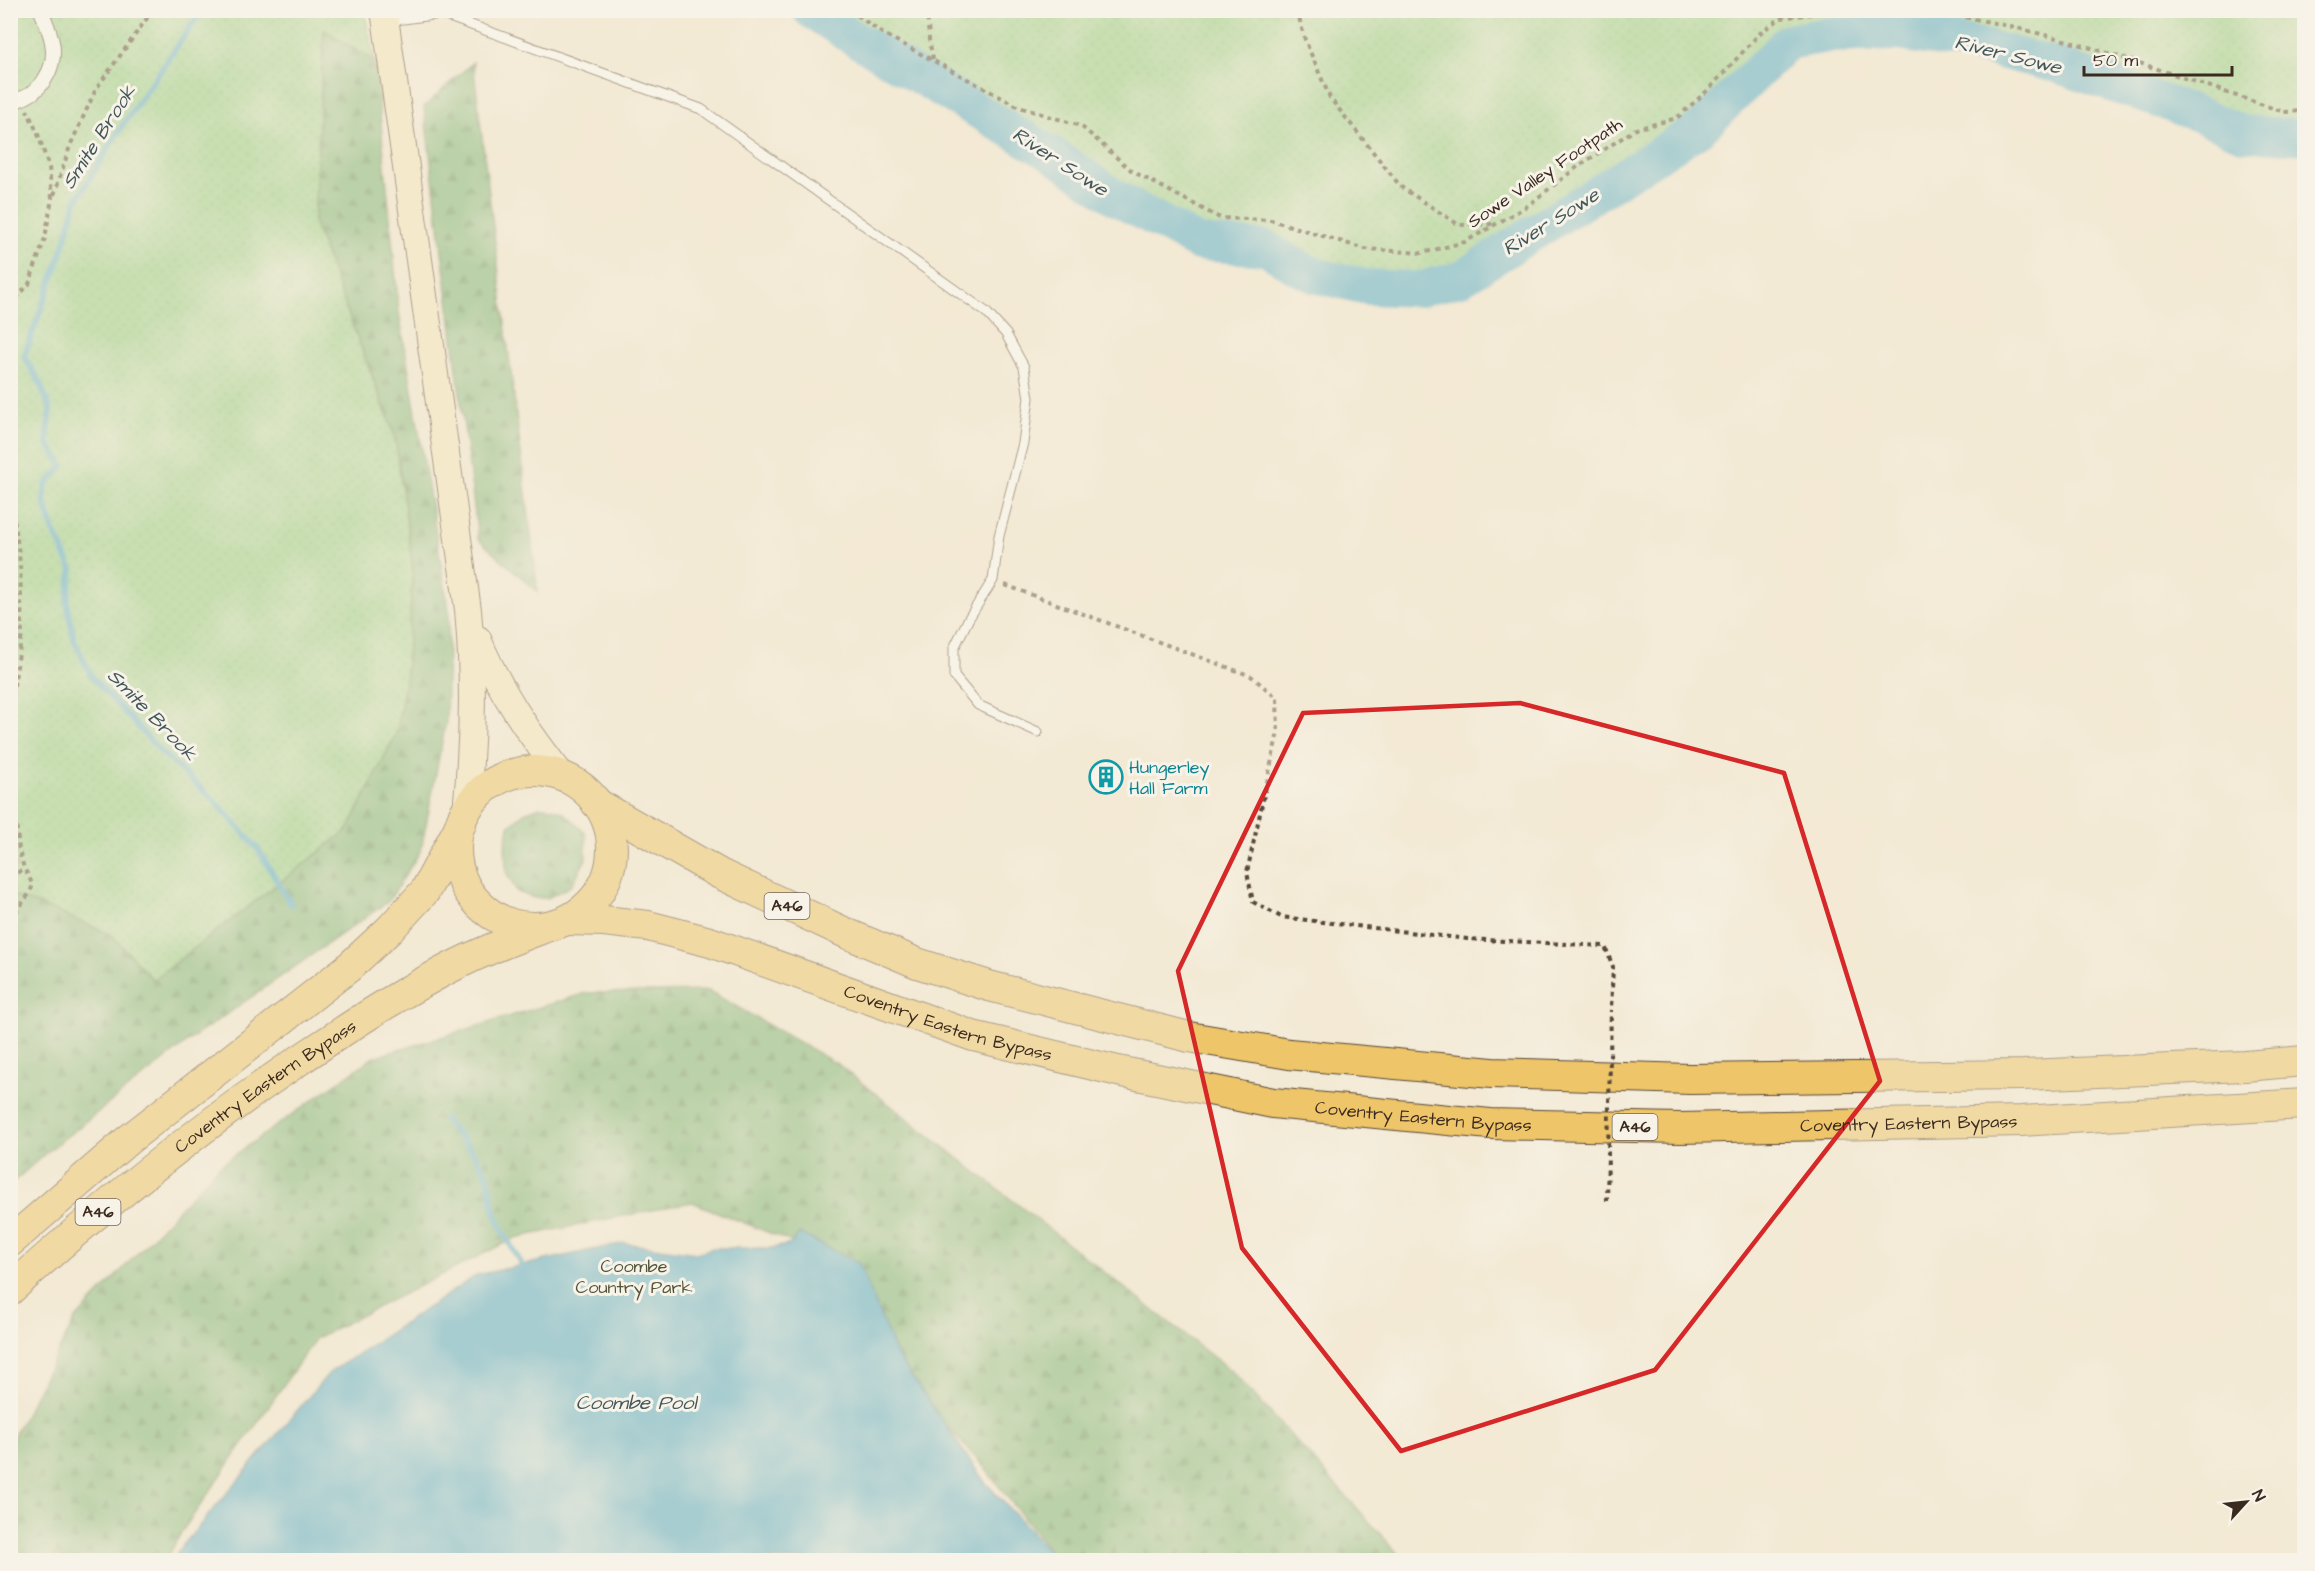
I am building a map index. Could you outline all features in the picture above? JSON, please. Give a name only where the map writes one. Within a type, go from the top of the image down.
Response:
[{"type":"highway","points":[[542,772],[564,778],[582,788],[596,803],[607,823],[612,849],[608,872],[594,898],[558,923],[533,927],[510,923],[489,912],[475,900],[465,885],[458,866],[457,840],[463,818],[482,792],[510,776],[542,772]]},
{"type":"highway","name":"A46","points":[[596,803],[720,874],[848,934],[917,963],[989,986],[1189,1037],[1290,1054],[1492,1073],[1690,1079],[2023,1075],[2304,1061]]},
{"type":"highway","name":"Coventry Eastern Bypass","points":[[10,1242],[128,1140],[297,1009],[373,945],[425,891],[463,818]]},
{"type":"highway","name":"Coventry Eastern Bypass","points":[[10,1290],[128,1186],[252,1092],[350,1026],[433,976],[495,947],[558,923],[604,921],[648,926],[710,942],[973,1036],[1118,1071],[1273,1103],[1490,1124],[1680,1128],[2021,1121],[2304,1104]]},
{"type":"main road","points":[[385,16],[468,610],[473,665],[471,754],[463,818]]},
{"type":"main road","points":[[468,610],[493,674],[513,709],[564,778]]},
{"type":"street","points":[[15,101],[33,94],[48,74],[52,60],[53,44],[40,10]]},
{"type":"lane","points":[[385,16],[441,14],[701,109],[986,312],[1006,334],[1024,367],[1029,398],[1023,443],[999,536],[993,580],[969,618],[954,648],[954,676],[978,705],[1038,732]]},
{"type":"path","points":[[10,305],[29,284],[45,238],[52,198],[70,146],[96,89],[153,10]]},
{"type":"path","name":"Sowe Valley Footpath","points":[[850,10],[882,33],[1019,107],[1081,126],[1132,171],[1220,218],[1271,220],[1365,249],[1422,253],[1465,242],[1527,206],[1580,165],[1636,129],[1677,118],[1709,88],[1761,32],[1781,18]]},
{"type":"path","points":[[927,10],[933,59]]},
{"type":"path","points":[[1297,10],[1305,40],[1330,98],[1401,187],[1459,225],[1495,224]]},
{"type":"path","points":[[1781,18],[1787,10]]},
{"type":"path","points":[[1781,18],[1844,10]]},
{"type":"path","points":[[1903,10],[1962,16],[2040,34],[2116,56],[2284,112],[2304,111]]},
{"type":"path","points":[[1958,10],[1962,16]]},
{"type":"path","points":[[15,101],[29,112],[38,134],[49,168],[52,198]]},
{"type":"path","points":[[10,484],[20,563],[22,634],[10,711]]},
{"type":"path","points":[[993,580],[1251,676],[1277,698],[1278,732],[1247,872],[1252,902],[1281,917],[1467,939],[1605,946],[1613,967],[1607,1201]]},
{"type":"path","points":[[10,764],[19,851],[24,868],[33,885],[10,920]]},
{"type":"path","points":[[10,878],[24,868]]},
{"type":"highlighted area","points":[[1520,703],[1784,773],[1880,1081],[1655,1370],[1401,1451],[1242,1248],[1178,971],[1303,713]]},
{"type":"green space","points":[[11,11],[364,11],[375,62],[325,31],[314,223],[395,436],[413,569],[406,675],[397,732],[348,830],[11,1090],[10,871],[17,867],[10,851]]},
{"type":"green space","points":[[790,11],[2304,11],[2304,144],[2246,144],[2097,92],[1958,55],[1861,41],[1805,50],[1740,112],[1472,287],[1433,300],[1352,298],[1295,278],[1262,258],[1233,261],[1188,246],[1127,214],[943,107]]},
{"type":"green space","points":[[324,30],[375,62],[399,312],[449,611],[446,722],[421,850],[389,901],[194,1037],[47,1152],[11,1184],[11,895],[112,935],[153,980],[348,830],[397,732],[406,675],[413,569],[395,436],[314,223]]},
{"type":"green space","points":[[473,62],[538,592],[478,539],[424,107]]},
{"type":"green space","points":[[540,807],[561,811],[586,834],[586,859],[571,886],[548,898],[534,898],[517,892],[506,872],[505,845],[509,826],[524,813]]},
{"type":"green space","points":[[709,991],[839,1065],[1235,1374],[1404,1560],[1057,1560],[983,1466],[888,1361],[862,1270],[692,1202],[515,1238],[316,1338],[181,1533],[166,1560],[11,1560],[11,1441],[75,1320],[218,1167],[372,1058],[586,993]]},
{"type":"water","name":"Coombe Pool","points":[[799,1233],[859,1263],[896,1354],[984,1481],[1057,1560],[174,1560],[178,1551],[329,1373],[477,1275],[624,1243],[696,1253],[713,1248],[773,1248],[791,1244]]},
{"type":"waterway","name":"Smite Brook","points":[[202,10],[122,126],[76,201],[62,252],[24,356],[40,383],[50,409],[47,443],[63,466],[46,484],[44,500],[53,529],[72,570],[67,602],[74,640],[92,677],[161,752],[215,801],[258,849],[291,904]]},
{"type":"waterway","name":"River Sowe","points":[[810,10],[1053,155],[1118,199],[1199,243],[1266,248],[1295,266],[1317,276],[1367,287],[1419,289],[1460,279],[1701,128],[1788,42],[1827,35],[1897,33],[1967,43],[2056,65],[2201,115],[2242,133],[2304,137]]},
{"type":"waterway","name":"Smite Brook","points":[[445,1120],[474,1154],[488,1176],[493,1206],[503,1232],[522,1265]]},
{"type":"place","name":"Hungerley Hall Farm","points":[[1106,777]]},
{"type":"park label","name":"Coombe Country Park","points":[[634,1276]]}]
